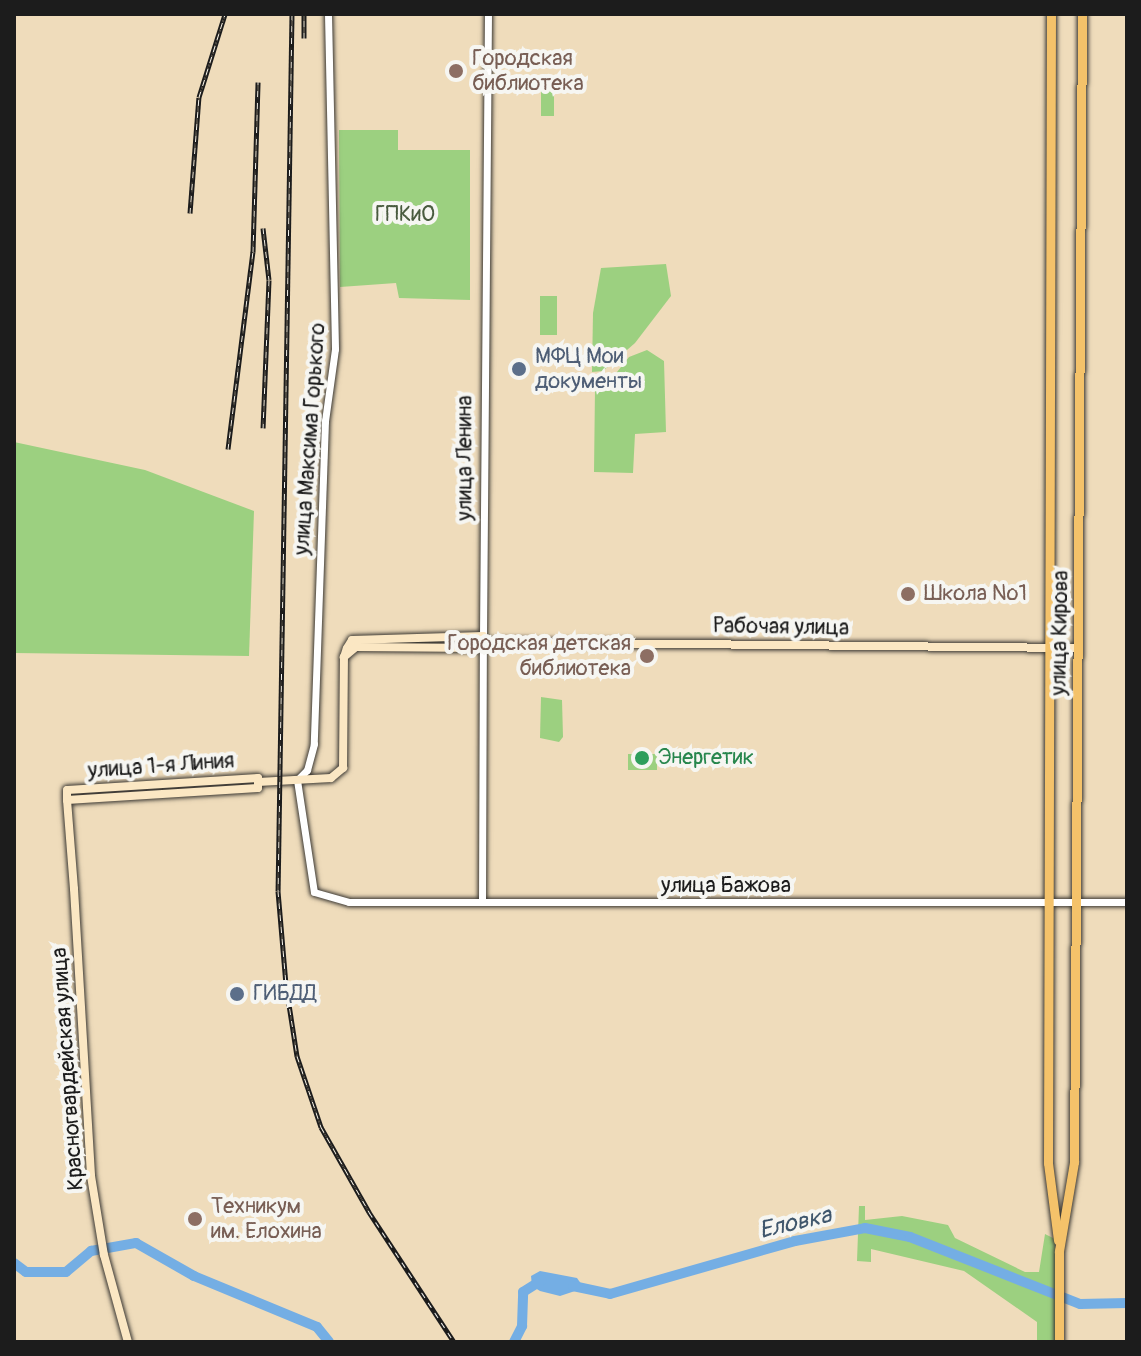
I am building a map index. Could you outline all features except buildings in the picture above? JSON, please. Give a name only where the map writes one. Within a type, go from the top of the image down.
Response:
[{"type":"main road","name":"улица Кирова","points":[[1051,14],[1048,1163],[1059,1251]]},
{"type":"main road","name":"улица Кирова","points":[[1059,1342],[1059,1251],[1074,1162],[1082,14]]},
{"type":"main road","name":"Рабочая улица","points":[[344,657],[349,643],[357,637],[483,642],[1079,648]]},
{"type":"main road","name":"Рабочая улица","points":[[344,657],[356,647],[483,642]]},
{"type":"main road","name":"улица 1-я Линия","points":[[67,795],[331,778],[345,763],[344,657]]},
{"type":"main road","name":"Красногвардейская улица","points":[[67,795],[90,1174],[104,1255],[128,1342]]},
{"type":"street","name":"улица Максима Горького","points":[[297,780],[307,770],[314,744],[324,435],[335,349],[328,14]]},
{"type":"street","name":"улица Ленина","points":[[482,902],[488,14]]},
{"type":"street","name":"улица Бажова","points":[[297,780],[310,886],[326,900],[1127,902]]},
{"type":"green space","points":[[541,90],[554,90],[554,116],[541,116]]},
{"type":"green space","name":"ГПКиО","points":[[339,130],[398,130],[398,150],[470,150],[470,300],[399,298],[396,283],[340,287]]},
{"type":"green space","points":[[666,264],[671,296],[635,343],[603,371],[592,372],[593,313],[601,268]]},
{"type":"green space","points":[[540,296],[557,296],[557,335],[540,335]]},
{"type":"green space","points":[[647,350],[664,361],[666,432],[635,434],[633,473],[594,472],[595,388],[613,377],[629,357]]},
{"type":"green space","points":[[14,442],[145,470],[254,511],[249,656],[14,653]]},
{"type":"green space","points":[[541,697],[562,700],[563,737],[559,742],[540,738]]},
{"type":"green space","name":"Энергетик","points":[[628,754],[657,754],[657,770],[628,770]]},
{"type":"green space","points":[[859,1206],[865,1206],[865,1220],[902,1216],[948,1225],[955,1238],[1025,1272],[1039,1272],[1045,1234],[1055,1239],[1056,1342],[1037,1342],[1037,1322],[964,1271],[871,1249],[871,1262],[857,1261]]},
{"type":"water","points":[[540,1271],[577,1278],[584,1288],[560,1296],[540,1291],[532,1286],[531,1276]]},
{"type":"waterway","name":"Еловка","points":[[573,1286],[610,1294],[795,1241],[865,1228],[910,1237],[1080,1304],[1127,1303]]},
{"type":"waterway","name":"Еловка","points":[[14,1263],[26,1272],[66,1272],[91,1251],[136,1243],[194,1276],[317,1327],[329,1342]]},
{"type":"waterway","name":"Еловка","points":[[514,1342],[522,1326],[523,1292],[542,1280]]},
{"type":"railway","points":[[190,213],[199,97],[225,14]]},
{"type":"railway","points":[[292,14],[278,891],[286,985],[297,1056],[321,1127],[369,1212],[454,1342]]},
{"type":"railway","points":[[304,14],[304,38]]},
{"type":"railway","points":[[228,449],[253,252],[258,82]]},
{"type":"railway","points":[[263,228],[269,280],[263,428]]},
{"type":"place","name":"Городская библиотека","points":[[456,71]]},
{"type":"place","name":"МФЦ Мои документы","points":[[519,369]]},
{"type":"place","name":"Школа №1","points":[[908,594]]},
{"type":"place","name":"Городская детская библиотека","points":[[647,656]]},
{"type":"place","name":"Энергетик","points":[[642,758]]},
{"type":"place","name":"ГИБДД","points":[[237,994]]},
{"type":"place","name":"Техникум им. Елохина","points":[[195,1219]]}]
